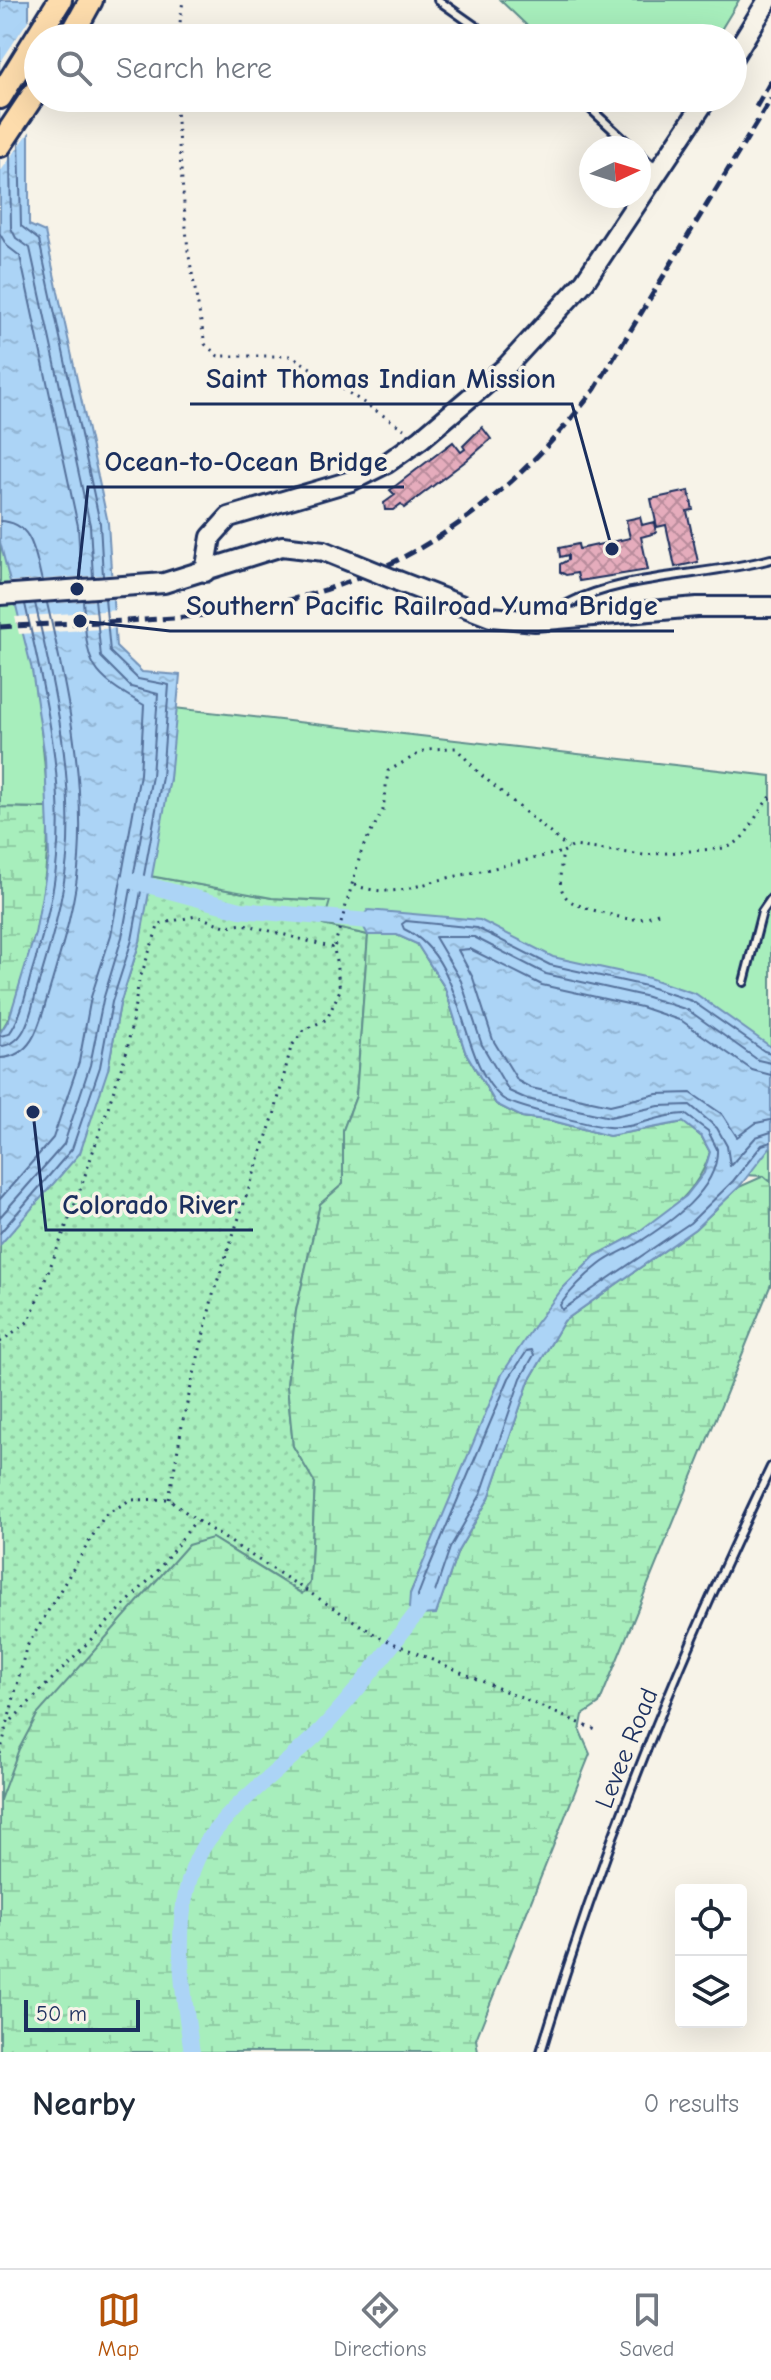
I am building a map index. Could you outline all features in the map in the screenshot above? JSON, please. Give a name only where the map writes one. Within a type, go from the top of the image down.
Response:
[{"type":"highway","points":[[45,24],[60,0]]},
{"type":"highway","points":[[78,24],[91,0]]},
{"type":"highway","points":[[0,97],[24,58]]},
{"type":"highway","points":[[0,145],[24,109]]},
{"type":"street","points":[[747,34],[768,0]]},
{"type":"street","points":[[205,572],[211,537],[229,517],[351,481],[421,439],[506,367],[585,281],[698,112]]},
{"type":"street","points":[[0,595],[154,584],[205,572],[282,546],[324,551],[491,617],[561,621],[697,607],[771,607]]},
{"type":"lane","points":[[438,0],[472,24]]},
{"type":"lane","points":[[594,112],[620,136]]},
{"type":"lane","points":[[651,164],[659,172]]},
{"type":"lane","points":[[561,621],[565,605],[584,595],[646,581],[732,569],[771,559]]},
{"type":"lane","points":[[744,982],[762,912],[771,899]]},
{"type":"lane","name":"Levee Road","points":[[541,2052],[582,1916],[637,1772],[704,1608],[771,1467]]},
{"type":"path","points":[[180,24],[183,0]]},
{"type":"path","points":[[176,112],[188,251],[205,344],[218,356],[292,356],[421,439]]},
{"type":"path","points":[[169,1499],[183,1420],[214,1291],[275,1112],[291,1047],[304,1030],[327,1019],[340,990],[334,948],[362,849],[383,810],[388,771],[427,749],[456,748],[480,774],[568,848],[644,855],[733,846],[750,829],[771,797]]},
{"type":"path","points":[[354,885],[366,889],[418,889],[449,878],[563,852],[568,848]]},
{"type":"path","points":[[563,852],[561,882],[563,894],[571,904],[631,922],[658,913]]},
{"type":"path","points":[[0,1342],[29,1321],[78,1196],[127,1051],[139,981],[159,924],[196,916],[225,926],[244,924],[334,948]]},
{"type":"path","points":[[0,1754],[26,1648],[105,1515],[130,1500],[169,1499],[196,1520],[379,1637],[598,1731]]},
{"type":"path","points":[[10,1722],[156,1573],[196,1520]]},
{"type":"green space","points":[[500,0],[739,0],[724,24],[525,24]]},
{"type":"green space","points":[[0,542],[27,638],[48,808],[0,807]]},
{"type":"green space","points":[[174,708],[771,776],[771,1182],[764,1176],[704,1173],[710,1152],[702,1137],[684,1122],[609,1136],[553,1121],[522,1117],[496,1104],[465,1051],[445,988],[417,944],[397,935],[368,935],[323,925],[330,901],[272,898],[150,876],[170,778]]},
{"type":"green space","points":[[0,807],[48,808],[48,834],[43,893],[31,955],[12,1011],[0,1033]]},
{"type":"green space","points":[[150,876],[272,898],[331,901],[323,925],[368,935],[356,1096],[343,1130],[343,1184],[320,1204],[296,1311],[287,1385],[293,1446],[315,1482],[310,1582],[303,1594],[212,1538],[0,1800],[0,1243],[108,1069],[120,1004],[140,941]]},
{"type":"green space","points":[[368,935],[397,935],[417,943],[445,988],[465,1051],[496,1104],[522,1117],[637,1131],[660,1123],[684,1122],[702,1137],[710,1152],[703,1170],[679,1202],[647,1227],[595,1256],[456,1487],[410,1594],[436,1613],[458,1551],[489,1498],[529,1381],[564,1321],[695,1229],[739,1187],[764,1176],[771,1182],[771,1284],[599,1704],[583,1715],[580,1731],[590,1754],[476,2039],[478,2052],[0,2052],[0,1800],[19,1749],[37,1715],[188,1545],[212,1538],[302,1594],[310,1583],[315,1483],[293,1446],[287,1385],[296,1311],[320,1204],[343,1184],[343,1130],[356,1096]]},
{"type":"water","points":[[0,0],[29,0],[29,24],[24,24],[24,112],[29,112],[29,225],[45,232],[108,523],[116,647],[142,672],[180,675],[170,778],[140,941],[120,1004],[108,1069],[80,1153],[0,1245],[0,1033],[9,1019],[35,934],[49,856],[45,757],[32,670],[0,542]]},
{"type":"water","points":[[368,910],[480,920],[553,957],[649,978],[696,994],[771,1047],[771,1146],[739,1187],[695,1229],[564,1321],[529,1381],[489,1498],[458,1551],[436,1614],[419,1615],[409,1608],[410,1594],[502,1374],[563,1288],[595,1256],[633,1236],[686,1196],[704,1173],[710,1152],[702,1137],[683,1122],[609,1136],[553,1121],[522,1117],[496,1104],[465,1051],[445,988],[417,944],[397,935],[368,935],[360,920]]},
{"type":"pier","points":[[24,27],[24,112],[31,112],[31,130],[0,172],[0,63]]},
{"type":"pier","points":[[115,574],[117,599],[13,606],[7,582]]},
{"type":"pier","points":[[118,610],[119,628],[19,634],[15,617]]},
{"type":"building","points":[[482,427],[491,439],[467,460],[404,508],[401,504],[393,510],[385,510],[384,503],[395,495],[390,490],[453,442],[461,452]]},
{"type":"building","points":[[689,491],[693,510],[687,511],[698,562],[675,567],[666,525],[657,527],[651,499]]},
{"type":"building","points":[[640,517],[642,525],[654,522],[656,533],[641,537],[648,570],[579,581],[577,573],[566,575],[560,572],[560,564],[568,560],[568,555],[560,557],[559,548],[578,544],[579,549],[630,538],[626,520]]},
{"type":"waterway","points":[[129,880],[240,910],[381,922]]},
{"type":"waterway","points":[[192,2052],[182,1975],[182,1923],[185,1897],[202,1849],[226,1818],[336,1713],[429,1597]]},
{"type":"railway","points":[[756,107],[771,81]]},
{"type":"railway","points":[[0,627],[187,617],[297,598],[386,565],[427,544],[464,519],[533,460],[595,389],[771,99]]},
{"type":"place","name":"Saint Thomas Indian Mission","points":[[612,549]]},
{"type":"place","name":"Ocean-to-Ocean Bridge","points":[[77,589]]},
{"type":"place","name":"Southern Pacific Railroad Yuma Bridge","points":[[80,621]]},
{"type":"place","name":"Colorado River","points":[[33,1112]]}]
